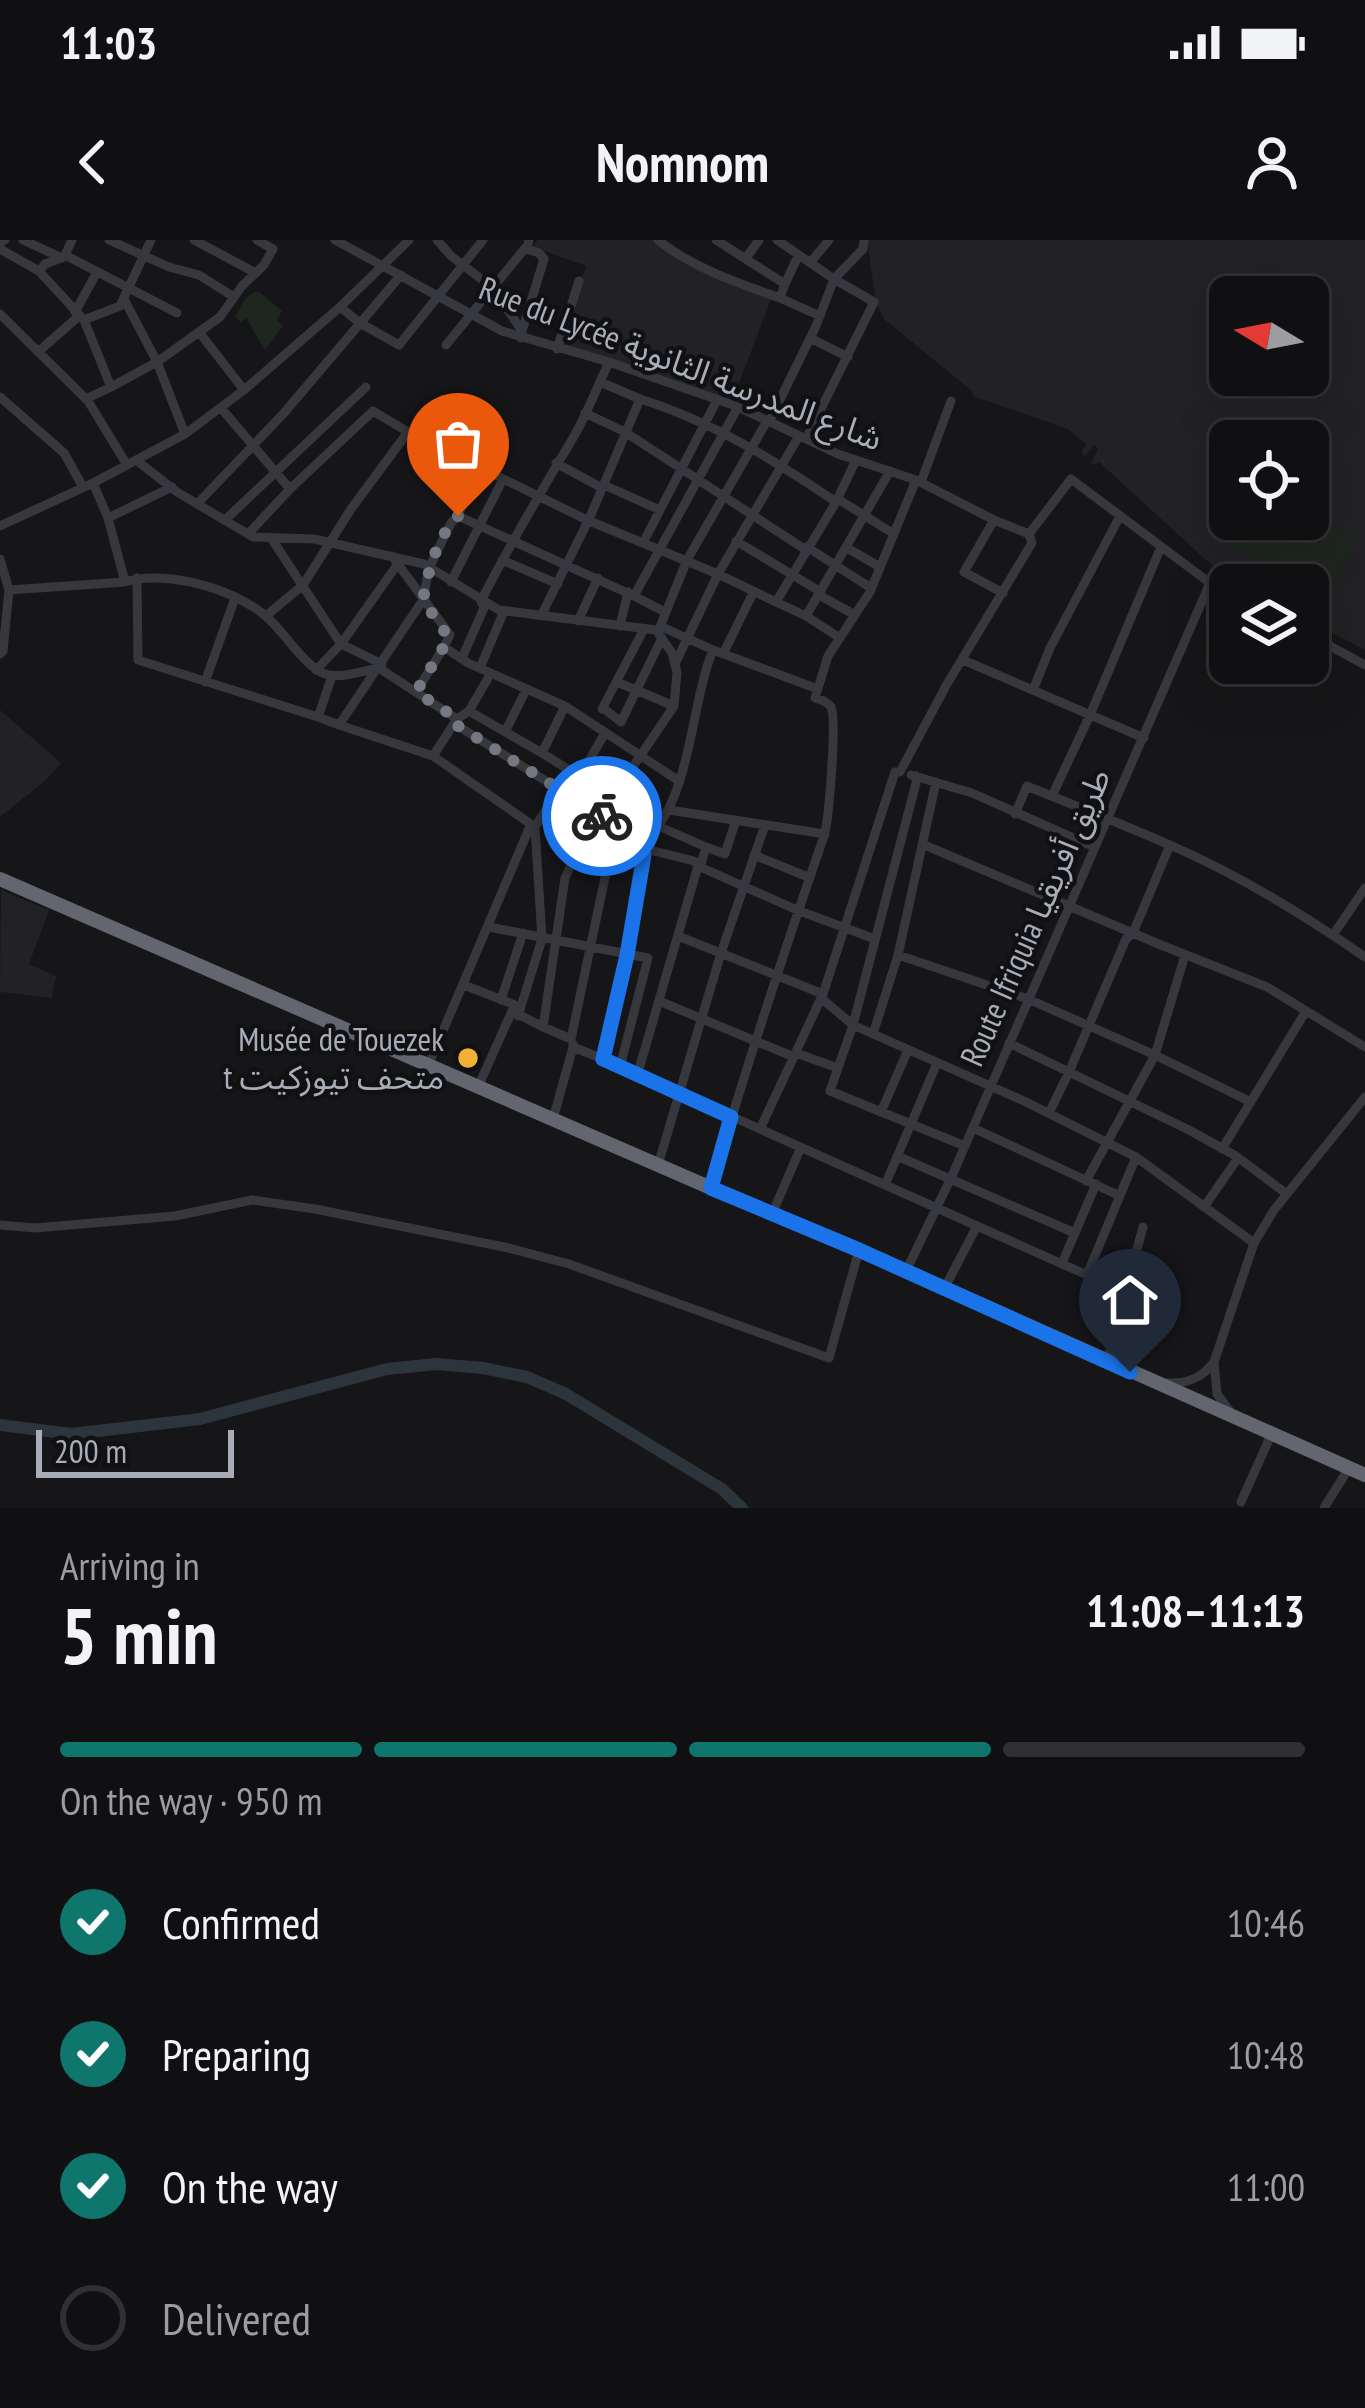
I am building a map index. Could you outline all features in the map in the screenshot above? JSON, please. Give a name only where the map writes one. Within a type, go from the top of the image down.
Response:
[{"type":"highway","points":[[0,879],[859,1250],[1365,1475]]},
{"type":"street","points":[[39,272],[45,263],[63,257],[72,240]]},
{"type":"street","points":[[109,240],[199,275],[234,297]]},
{"type":"street","points":[[79,316],[120,306],[151,240]]},
{"type":"street","points":[[194,240],[256,273]]},
{"type":"street","points":[[86,399],[157,362],[220,317],[277,245],[257,240]]},
{"type":"street","points":[[0,526],[185,434],[340,307],[409,240]]},
{"type":"street","points":[[437,240],[493,288],[522,334]]},
{"type":"street","points":[[340,307],[399,345],[483,240]]},
{"type":"street","points":[[658,240],[734,281],[820,316]]},
{"type":"street","points":[[716,240],[785,284]]},
{"type":"street","points":[[746,258],[759,240]]},
{"type":"street","points":[[675,664],[718,574],[802,438],[874,302],[778,240]]},
{"type":"street","points":[[810,263],[829,240]]},
{"type":"street","points":[[603,708],[621,722],[687,560],[768,421],[834,279],[863,249],[864,240]]},
{"type":"street","points":[[29,241],[97,272],[126,294],[177,313]]},
{"type":"street","name":"Rue du Lycée شارع المدرسة الثانوية","points":[[339,241],[471,314],[556,349],[609,362],[738,407],[802,438],[918,481],[1029,534]]},
{"type":"street","points":[[446,345],[528,243],[544,259],[522,334]]},
{"type":"street","points":[[2,244],[39,272],[79,316],[111,387]]},
{"type":"street","points":[[780,298],[798,256]]},
{"type":"street","points":[[38,352],[79,316],[97,272]]},
{"type":"street","points":[[197,504],[401,275]]},
{"type":"street","points":[[556,349],[578,281]]},
{"type":"street","points":[[126,294],[185,434]]},
{"type":"street","points":[[0,314],[86,399],[132,462],[248,534],[332,542],[429,568],[504,611],[688,638],[818,689]]},
{"type":"street","points":[[199,332],[244,390]]},
{"type":"street","points":[[810,338],[848,357]]},
{"type":"street","points":[[461,658],[502,560],[574,436],[609,362]]},
{"type":"street","points":[[600,382],[705,424],[782,464],[894,534]]},
{"type":"street","points":[[225,520],[366,387]]},
{"type":"street","points":[[0,397],[64,453],[108,518],[131,580],[138,660],[433,756],[533,826]]},
{"type":"street","points":[[541,616],[640,399]]},
{"type":"street","points":[[643,543],[717,400]]},
{"type":"street","points":[[711,1188],[825,834],[832,709],[815,698],[828,656],[871,588],[951,401]]},
{"type":"street","points":[[620,626],[631,594],[738,407]]},
{"type":"street","points":[[221,408],[290,489]]},
{"type":"street","points":[[248,534],[373,411],[587,520],[806,616],[840,638]]},
{"type":"street","points":[[585,413],[625,432],[871,588]]},
{"type":"street","points":[[267,616],[303,585],[408,432]]},
{"type":"street","points":[[776,602],[856,460]]},
{"type":"street","points":[[556,464],[659,510]]},
{"type":"street","points":[[339,725],[423,600],[429,568],[479,466]]},
{"type":"street","points":[[806,616],[890,471]]},
{"type":"street","points":[[901,772],[1032,543],[1029,534],[1071,478],[1209,582]]},
{"type":"street","points":[[451,582],[503,479]]},
{"type":"street","points":[[108,518],[172,488]]},
{"type":"street","points":[[458,516],[665,613]]},
{"type":"street","points":[[1034,690],[1120,516]]},
{"type":"street","points":[[994,520],[964,572],[1003,593]]},
{"type":"street","points":[[271,538],[340,644],[458,719]]},
{"type":"street","points":[[736,542],[855,615]]},
{"type":"street","points":[[1052,796],[1161,547]]},
{"type":"street","points":[[847,548],[880,567]]},
{"type":"street","points":[[0,559],[8,590],[1,651]]},
{"type":"street","points":[[502,560],[558,584]]},
{"type":"street","points":[[394,561],[450,635],[416,692]]},
{"type":"street","points":[[316,670],[340,644],[394,561]]},
{"type":"street","points":[[578,621],[598,578]]},
{"type":"street","points":[[8,590],[131,580],[204,584],[267,616],[316,670],[332,676],[381,666]]},
{"type":"street","name":"Route Ifriquia طريق أفريقيا","points":[[906,1271],[1209,585]]},
{"type":"street","points":[[638,847],[669,809],[704,671],[754,591]]},
{"type":"street","points":[[205,682],[235,598]]},
{"type":"street","points":[[433,756],[469,711],[504,611]]},
{"type":"street","points":[[592,723],[644,629]]},
{"type":"street","points":[[543,1027],[565,878],[580,845],[674,706],[677,673],[660,632]]},
{"type":"street","points":[[1329,645],[1365,665]]},
{"type":"street","points":[[444,647],[485,671],[565,706],[679,781]]},
{"type":"street","points":[[963,660],[1144,738]]},
{"type":"street","points":[[318,717],[332,676]]},
{"type":"street","points":[[617,682],[674,706]]},
{"type":"street","points":[[505,732],[526,690]]},
{"type":"street","points":[[542,753],[565,706]]},
{"type":"street","points":[[469,711],[658,826],[724,854],[808,877]]},
{"type":"street","points":[[458,719],[458,726],[629,833],[644,855],[603,1059]]},
{"type":"street","points":[[580,776],[605,733]]},
{"type":"street","points":[[760,1129],[822,996],[895,772],[972,793],[1094,848]]},
{"type":"street","points":[[916,776],[853,1025],[830,1091],[964,1146]]},
{"type":"street","points":[[873,1034],[897,958],[936,782]]},
{"type":"street","points":[[1015,814],[1027,786],[1106,818],[1251,885],[1365,957]]},
{"type":"street","points":[[428,1066],[533,826],[560,789]]},
{"type":"street","points":[[669,809],[825,834]]},
{"type":"street","points":[[724,854],[736,820]]},
{"type":"street","points":[[553,1119],[616,825]]},
{"type":"street","points":[[658,1165],[765,825]]},
{"type":"street","points":[[478,1087],[515,1013],[542,935],[533,826]]},
{"type":"street","points":[[922,844],[1268,987],[1365,1047]]},
{"type":"street","points":[[1049,1113],[1170,845]]},
{"type":"street","points":[[638,847],[694,861],[797,910],[875,939]]},
{"type":"street","points":[[637,1076],[706,847]]},
{"type":"street","points":[[1333,935],[1365,888]]},
{"type":"street","points":[[489,927],[670,961]]},
{"type":"street","points":[[501,1000],[523,933]]},
{"type":"street","points":[[678,936],[822,996],[853,1025],[1107,1141],[1254,1243]]},
{"type":"street","points":[[1062,1263],[1107,1141],[1155,1055],[1185,955]]},
{"type":"street","points":[[620,1067],[649,958]]},
{"type":"street","points":[[871,958],[897,958],[1028,999],[1251,1102]]},
{"type":"street","points":[[864,982],[889,986]]},
{"type":"street","points":[[464,985],[515,1005],[515,1013]]},
{"type":"street","points":[[659,1000],[838,1068]]},
{"type":"street","points":[[1222,1149],[1306,1012]]},
{"type":"street","points":[[515,1013],[637,1076],[1087,1275],[1136,1157]]},
{"type":"street","points":[[1009,1043],[1175,1123],[1238,1158],[1287,1194]]},
{"type":"street","points":[[880,1112],[908,1050]]},
{"type":"street","points":[[885,1185],[937,1063]]},
{"type":"street","points":[[1235,1418],[1217,1394],[1214,1362],[1254,1243],[1365,1097]]},
{"type":"street","points":[[973,1128],[1120,1196]]},
{"type":"street","points":[[771,1214],[801,1148]]},
{"type":"street","points":[[897,1156],[1075,1233]]},
{"type":"street","points":[[1204,1207],[1238,1158]]},
{"type":"street","points":[[0,1225],[35,1228],[175,1216],[252,1200],[315,1209],[569,1264],[829,1358],[859,1250]]},
{"type":"street","points":[[944,1289],[977,1226]]},
{"type":"street","points":[[1107,1361],[1143,1227]]},
{"type":"street","points":[[1154,1382],[1190,1381],[1214,1362]]},
{"type":"street","points":[[1241,1502],[1271,1435]]},
{"type":"street","points":[[1324,1508],[1349,1468]]},
{"type":"shaded area","points":[[537,240],[654,240],[772,297],[732,401],[560,344],[586,266],[533,247]]},
{"type":"shaded area","points":[[867,240],[1365,240],[1365,650],[1329,631],[1329,564],[1210,564],[1099,462],[1091,463],[1098,449],[1094,444],[1085,456],[1081,453],[1086,444],[1068,429],[973,396],[884,319],[876,303]]},
{"type":"shaded area","points":[[254,292],[282,311],[277,320],[283,326],[265,350],[246,318],[241,322],[235,317]]},
{"type":"shaded area","points":[[1329,526],[1356,540],[1329,591],[1329,564],[1259,564],[1231,549],[1236,540],[1329,540]]},
{"type":"shaded area","points":[[0,710],[61,763],[0,817]]},
{"type":"shaded area","points":[[1,890],[49,910],[29,964],[56,976],[52,998],[0,992]]},
{"type":"waterway","points":[[0,1425],[71,1434],[200,1419],[387,1369],[436,1364],[483,1368],[527,1377],[566,1394],[722,1489],[742,1508]]},
{"type":"way so far","points":[[458,516],[429,568],[423,600],[450,635],[416,692],[458,719],[458,726],[602,816]]},
{"type":"place","name":"Musée de Touezek t متحف تيوزكيت","points":[[468,1058]]},
{"type":"route","points":[[602,816],[629,833],[644,855],[603,1059],[731,1117],[711,1188],[1130,1372]]}]
